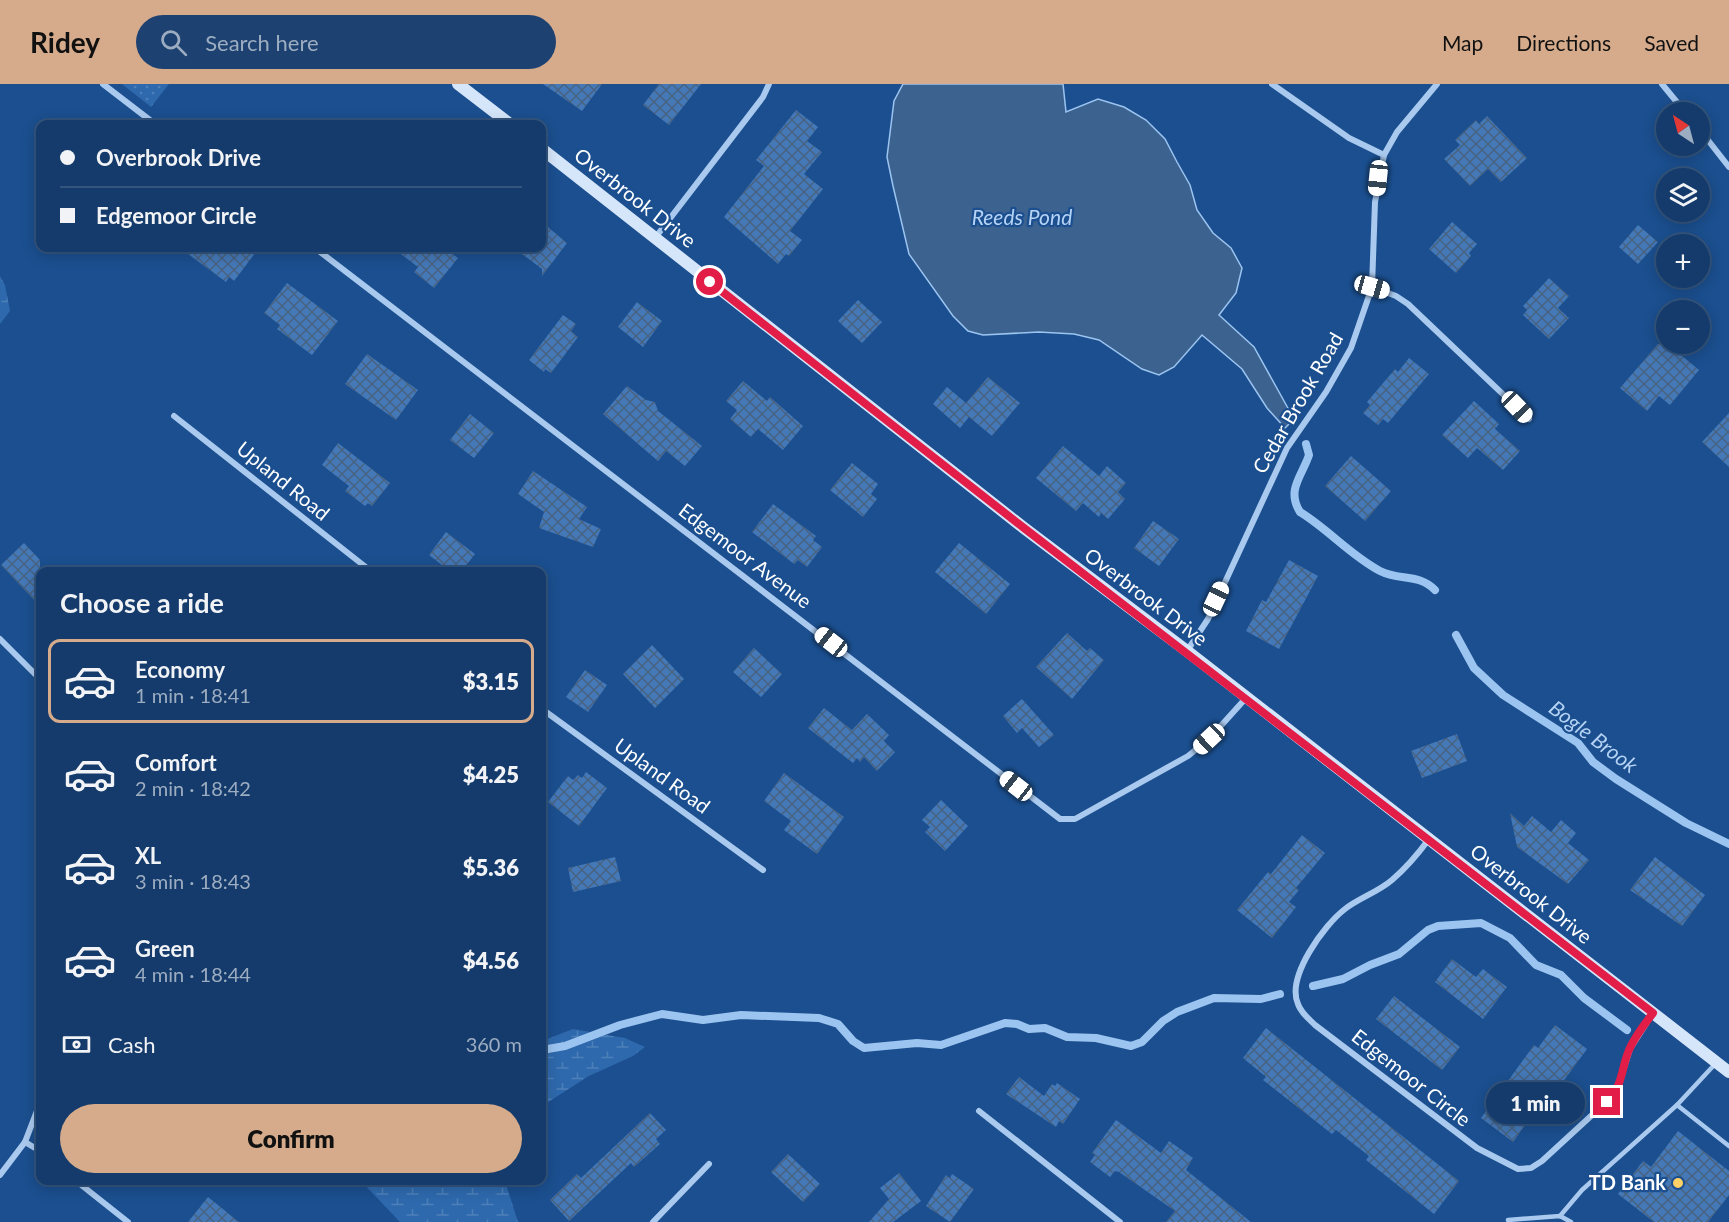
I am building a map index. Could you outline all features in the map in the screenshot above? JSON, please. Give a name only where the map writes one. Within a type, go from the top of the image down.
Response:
[{"type":"street","points":[[103,84],[150,120]]},
{"type":"street","points":[[458,84],[505,120]]},
{"type":"street","points":[[655,238],[763,97],[769,84]]},
{"type":"street","points":[[1272,84],[1331,126],[1384,155],[1397,132],[1437,84]]},
{"type":"street","points":[[1662,84],[1677,102]]},
{"type":"street","points":[[1710,143],[1729,167]]},
{"type":"street","name":"Overbrook Drive","points":[[546,152],[1024,528],[1187,651],[1724,1067]]},
{"type":"street","name":"Cedar Brook Road","points":[[1187,651],[1208,619],[1287,448],[1326,392],[1351,348],[1372,287],[1376,202],[1384,155]]},
{"type":"street","name":"Edgemoor Avenue","points":[[320,252],[1060,819],[1075,819],[1177,764],[1209,739],[1246,698]]},
{"type":"street","points":[[1372,287],[1396,296],[1408,304],[1469,359],[1529,420]]},
{"type":"street","name":"Upland Road","points":[[174,416],[363,567]]},
{"type":"street","points":[[0,639],[36,675]]},
{"type":"street","name":"Upland Road","points":[[546,712],[763,870]]},
{"type":"street","name":"Edgemoor Circle","points":[[1429,839],[1416,856],[1389,883],[1343,911],[1313,946],[1295,988],[1297,1002],[1303,1013],[1315,1025],[1461,1138],[1504,1164],[1518,1169],[1531,1168],[1542,1161],[1616,1093],[1622,1082],[1630,1049],[1653,1013]]},
{"type":"street","points":[[979,1111],[1120,1222]]},
{"type":"street","points":[[0,1175],[25,1142],[36,1113]]},
{"type":"street","points":[[25,1142],[36,1148]]},
{"type":"street","points":[[653,1222],[709,1164]]},
{"type":"street","points":[[81,1185],[128,1222]]},
{"type":"lane","points":[[1560,1216],[1582,1190],[1677,1105],[1724,1067]]},
{"type":"lane","points":[[1677,1105],[1729,1146]]},
{"type":"lane","points":[[1508,1220],[1560,1216],[1571,1222]]},
{"type":"green space","points":[[122,84],[169,84],[151,107]]},
{"type":"green space","points":[[0,276],[5,285],[10,311],[0,324]]},
{"type":"green space","points":[[573,1029],[625,1038],[645,1047],[633,1056],[589,1076],[546,1103],[546,1039]]},
{"type":"green space","points":[[365,1185],[506,1185],[518,1222],[400,1222]]},
{"type":"water","name":"Reeds Pond","points":[[903,84],[1063,84],[1066,112],[1098,99],[1124,107],[1146,120],[1165,139],[1190,185],[1197,210],[1213,233],[1231,248],[1242,268],[1236,293],[1219,315],[1254,347],[1294,419],[1285,428],[1267,408],[1242,369],[1202,335],[1174,367],[1159,375],[1142,369],[1099,340],[1074,334],[1039,332],[983,335],[968,331],[953,316],[909,254],[887,157],[894,101]]},
{"type":"building","points":[[543,84],[602,84],[582,111]]},
{"type":"building","points":[[659,84],[701,84],[669,125],[643,105]]},
{"type":"building","points":[[796,110],[818,127],[807,141],[822,152],[804,174],[823,189],[790,231],[802,240],[789,256],[786,254],[778,264],[724,217],[764,166],[756,160]]},
{"type":"building","points":[[1487,116],[1527,158],[1501,182],[1488,169],[1470,186],[1444,159],[1460,145],[1455,140],[1476,120],[1479,124]]},
{"type":"building","points":[[1452,222],[1477,244],[1469,253],[1471,256],[1456,273],[1429,249]]},
{"type":"building","points":[[546,225],[567,243],[542,276],[542,269],[519,252],[546,252]]},
{"type":"building","points":[[1638,225],[1656,240],[1656,244],[1638,264],[1619,247]]},
{"type":"building","points":[[185,252],[256,252],[234,281],[229,277],[226,282]]},
{"type":"building","points":[[398,252],[450,252],[458,258],[434,288],[414,272],[418,267]]},
{"type":"building","points":[[1549,278],[1569,296],[1558,308],[1569,318],[1549,339],[1523,315],[1527,310],[1523,306]]},
{"type":"building","points":[[287,283],[338,321],[312,355],[277,329],[280,325],[264,313]]},
{"type":"building","points":[[858,300],[882,322],[862,343],[838,321]]},
{"type":"building","points":[[637,302],[662,321],[643,347],[618,327]]},
{"type":"building","points":[[563,315],[576,324],[571,331],[578,337],[551,373],[545,369],[544,372],[529,360]]},
{"type":"building","points":[[1656,346],[1656,354],[1682,354],[1699,370],[1670,405],[1659,396],[1647,411],[1620,388]]},
{"type":"building","points":[[367,354],[418,390],[396,420],[345,384]]},
{"type":"building","points":[[1409,358],[1429,374],[1388,423],[1383,419],[1378,425],[1363,413],[1370,405],[1367,402],[1395,369],[1398,372]]},
{"type":"building","points":[[988,377],[1020,403],[992,436],[969,417],[960,428],[933,404],[947,387],[966,403]]},
{"type":"building","points":[[743,381],[767,401],[770,397],[803,426],[783,450],[758,429],[751,437],[730,419],[737,410],[726,401]]},
{"type":"building","points":[[627,386],[646,400],[655,402],[658,411],[702,446],[685,466],[666,451],[658,461],[603,414]]},
{"type":"building","points":[[1474,401],[1499,424],[1495,429],[1520,451],[1503,470],[1477,448],[1468,458],[1442,435]]},
{"type":"building","points":[[1729,413],[1729,467],[1702,442]]},
{"type":"building","points":[[470,414],[494,433],[474,458],[450,440]]},
{"type":"building","points":[[338,443],[390,483],[372,506],[368,503],[365,506],[345,491],[349,486],[322,465]]},
{"type":"building","points":[[1063,446],[1099,476],[1107,466],[1126,483],[1118,492],[1125,499],[1108,519],[1101,513],[1099,517],[1083,503],[1076,511],[1036,478]]},
{"type":"building","points":[[1351,456],[1391,491],[1365,521],[1325,486]]},
{"type":"building","points":[[852,463],[878,484],[871,494],[877,499],[863,517],[830,490]]},
{"type":"building","points":[[533,471],[587,507],[579,519],[601,529],[593,547],[539,528],[544,512],[518,494]]},
{"type":"building","points":[[773,504],[816,536],[813,540],[822,547],[807,567],[798,560],[794,564],[752,532]]},
{"type":"building","points":[[1153,521],[1179,539],[1159,566],[1134,548]]},
{"type":"building","points":[[446,532],[475,554],[465,567],[445,567],[429,555]]},
{"type":"building","points":[[24,543],[40,560],[40,567],[36,567],[36,602],[1,565]]},
{"type":"building","points":[[959,543],[1010,584],[986,614],[935,572]]},
{"type":"building","points":[[1289,560],[1318,576],[1279,649],[1246,631],[1262,600],[1266,602]]},
{"type":"building","points":[[1067,633],[1087,651],[1090,648],[1104,660],[1072,699],[1036,667]]},
{"type":"building","points":[[652,645],[684,679],[655,708],[623,674]]},
{"type":"building","points":[[754,648],[782,674],[761,697],[733,672]]},
{"type":"building","points":[[585,670],[607,685],[588,712],[566,697]]},
{"type":"building","points":[[1022,699],[1054,735],[1039,747],[1022,728],[1017,733],[1003,716]]},
{"type":"building","points":[[824,708],[852,730],[867,714],[889,735],[884,741],[895,752],[877,771],[864,757],[860,762],[857,758],[853,763],[808,728]]},
{"type":"building","points":[[1457,734],[1467,761],[1422,778],[1411,751]]},
{"type":"building","points":[[586,772],[607,788],[579,826],[548,802],[568,776],[573,780],[578,775],[582,778]]},
{"type":"building","points":[[784,773],[844,817],[817,854],[784,830],[791,821],[764,801]]},
{"type":"building","points":[[941,800],[968,826],[945,851],[925,832],[930,827],[922,820]]},
{"type":"building","points":[[1510,813],[1524,826],[1532,816],[1551,832],[1561,820],[1576,833],[1568,843],[1589,860],[1568,884],[1517,847]]},
{"type":"building","points":[[1302,835],[1325,853],[1296,888],[1299,890],[1289,902],[1296,907],[1272,938],[1237,910],[1268,872],[1271,874]]},
{"type":"building","points":[[615,857],[621,881],[573,892],[568,868]]},
{"type":"building","points":[[1655,857],[1705,895],[1682,926],[1630,890]]},
{"type":"building","points":[[1452,959],[1476,977],[1483,969],[1507,987],[1483,1019],[1435,982]]},
{"type":"building","points":[[1394,996],[1460,1047],[1442,1070],[1376,1019]]},
{"type":"building","points":[[1555,1025],[1587,1049],[1540,1113],[1536,1110],[1513,1142],[1481,1118],[1534,1045],[1538,1048]]},
{"type":"building","points":[[1266,1028],[1459,1181],[1434,1214],[1366,1160],[1369,1156],[1336,1130],[1332,1134],[1263,1080],[1266,1077],[1243,1058]]},
{"type":"building","points":[[1019,1077],[1044,1096],[1052,1084],[1055,1086],[1057,1083],[1080,1099],[1063,1124],[1059,1121],[1056,1127],[1006,1094]]},
{"type":"building","points":[[650,1113],[666,1130],[656,1139],[660,1144],[634,1167],[631,1163],[569,1221],[550,1200],[577,1174],[581,1178]]},
{"type":"building","points":[[1116,1120],[1161,1153],[1169,1141],[1193,1158],[1186,1170],[1251,1222],[1166,1222],[1175,1211],[1119,1172],[1115,1171],[1110,1177],[1090,1162],[1095,1155],[1092,1153]]},
{"type":"building","name":"TD Bank","points":[[1678,1131],[1729,1171],[1729,1195],[1708,1222],[1654,1222],[1618,1194],[1643,1161],[1651,1167]]},
{"type":"building","points":[[788,1154],[820,1184],[803,1202],[771,1172]]},
{"type":"building","points":[[899,1173],[921,1201],[893,1222],[869,1222],[889,1199],[880,1188]]},
{"type":"building","points":[[952,1174],[974,1189],[950,1222],[926,1206],[946,1175],[950,1178]]},
{"type":"building","points":[[208,1197],[239,1222],[188,1222]]},
{"type":"waterway","name":"Bogle Brook","points":[[1306,444],[1309,455],[1295,490],[1296,504],[1300,512],[1369,565],[1387,574],[1422,581],[1435,590]]},
{"type":"waterway","name":"Bogle Brook","points":[[1456,635],[1474,668],[1503,695],[1578,743],[1593,762],[1616,779],[1686,823],[1729,844]]},
{"type":"waterway","points":[[1313,986],[1343,979],[1399,954],[1428,930],[1438,926],[1481,923],[1510,938],[1536,965],[1561,975],[1584,998],[1627,1030]]},
{"type":"waterway","points":[[546,1049],[565,1046],[620,1025],[662,1014],[703,1020],[741,1015],[819,1018],[838,1024],[853,1041],[864,1048],[917,1043],[941,1045],[1005,1023],[1017,1024],[1029,1029],[1045,1028],[1067,1037],[1096,1038],[1131,1046],[1142,1042],[1163,1021],[1177,1012],[1214,998],[1261,999],[1280,994]]},
{"type":"place","name":"TD Bank","points":[[1678,1183]]},
{"type":"route","points":[[710,282],[1024,528],[1187,651],[1653,1013],[1630,1049],[1625,1061],[1622,1082],[1607,1102]]}]
